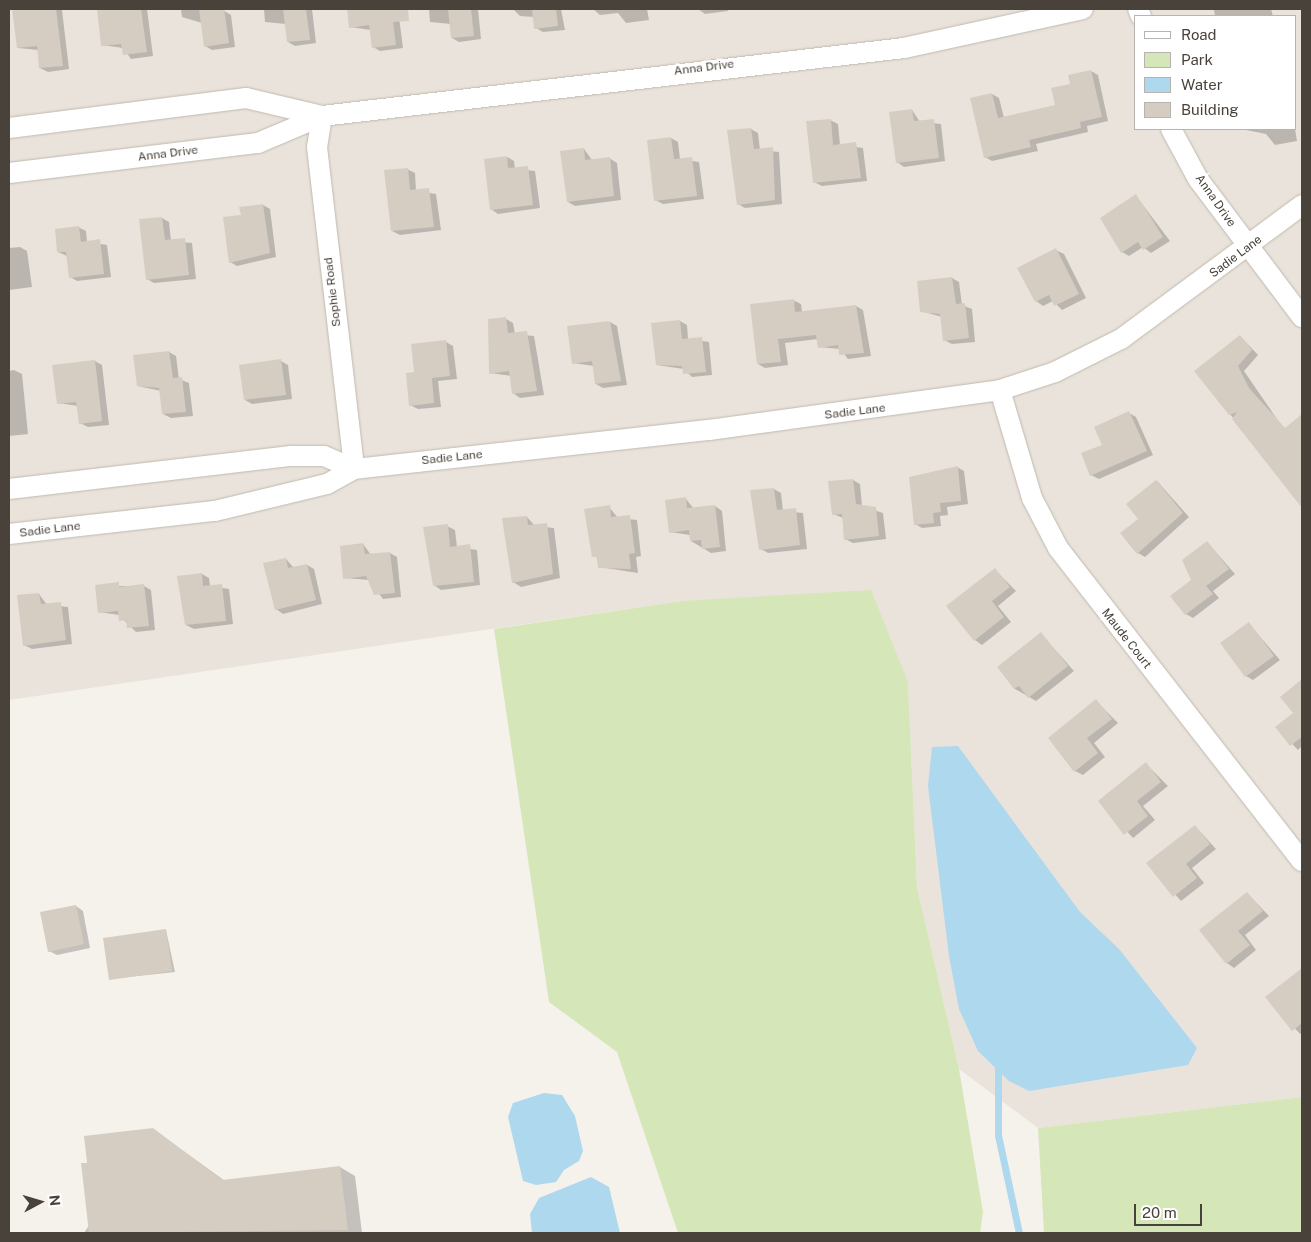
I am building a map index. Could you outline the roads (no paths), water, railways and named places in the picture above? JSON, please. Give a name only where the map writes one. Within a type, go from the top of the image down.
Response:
[{"type":"street","name":"Anna Drive","points":[[9,172],[258,143],[322,116],[904,48],[1083,9]]},
{"type":"street","name":"Anna Drive","points":[[9,128],[246,98],[322,116]]},
{"type":"street","name":"Sophie Road","points":[[322,116],[316,147],[354,469]]},
{"type":"street","name":"Anna Drive","points":[[1171,130],[1198,179],[1248,248],[1302,317]]},
{"type":"street","name":"Sadie Lane","points":[[9,534],[215,511],[327,484],[354,469],[709,430],[1000,390],[1056,372],[1121,340],[1248,248],[1302,205]]},
{"type":"street","name":"Maude Court","points":[[1000,390],[1032,498],[1058,548],[1302,860]]},
{"type":"street","name":"Sadie Lane","points":[[9,489],[290,456],[324,456],[354,469]]},
{"type":"water","points":[[958,746],[1080,912],[1119,949],[1197,1048],[1188,1065],[1029,1091],[1009,1081],[978,1051],[959,1009],[949,956],[928,786],[932,747]]},
{"type":"water","points":[[544,1093],[562,1095],[575,1116],[583,1151],[579,1161],[564,1170],[556,1182],[536,1185],[523,1181],[508,1117],[513,1103]]},
{"type":"water","points":[[591,1177],[609,1187],[620,1233],[532,1233],[530,1214],[539,1198]]},
{"type":"waterway","points":[[998,1068],[998,1135],[1019,1233]]}]
